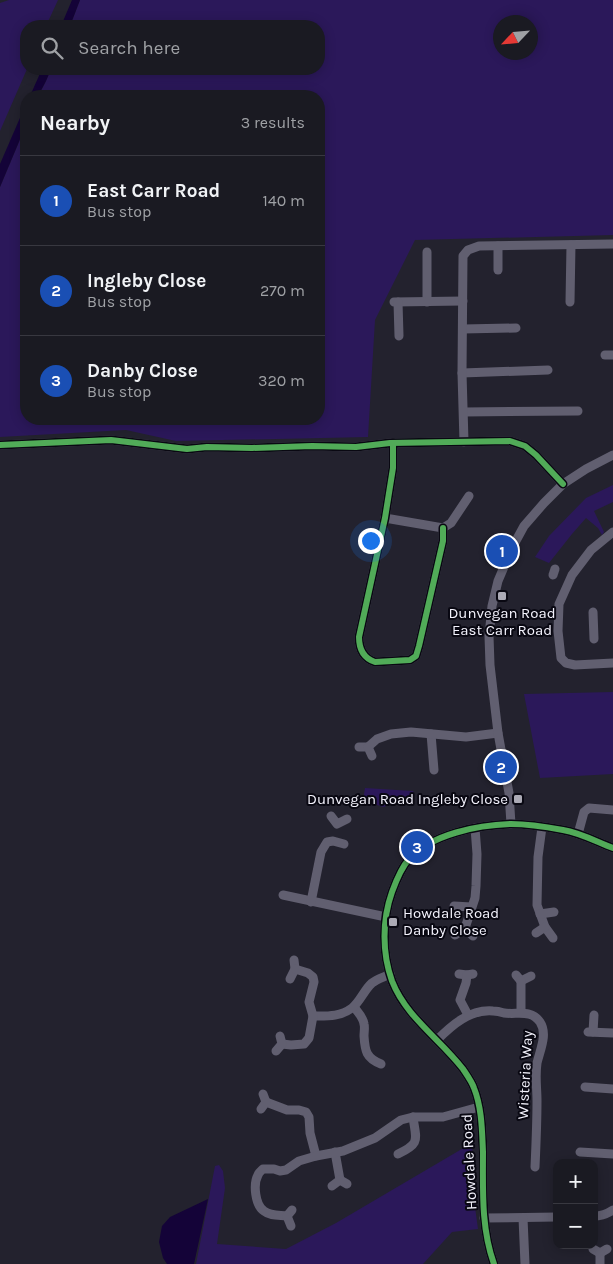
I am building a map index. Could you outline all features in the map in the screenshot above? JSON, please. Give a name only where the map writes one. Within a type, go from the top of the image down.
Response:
[{"type":"street","points":[[464,442],[462,373],[463,256],[468,250],[479,246],[613,244]]},
{"type":"street","points":[[570,245],[570,302]]},
{"type":"street","points":[[498,246],[498,270]]},
{"type":"street","points":[[427,252],[427,302]]},
{"type":"street","points":[[399,336],[396,302],[463,301]]},
{"type":"street","points":[[463,329],[516,328]]},
{"type":"street","points":[[462,373],[548,370]]},
{"type":"street","points":[[464,412],[578,410]]},
{"type":"street","points":[[0,445],[111,440],[187,449],[207,447],[356,447],[393,443],[510,441],[525,446],[563,484]]},
{"type":"street","points":[[393,443],[393,468],[385,518],[359,637],[359,644],[364,654],[375,662],[410,660],[416,656],[443,540],[443,528]]},
{"type":"street","points":[[511,824],[510,793],[498,733],[490,665],[489,636],[492,606],[498,582],[512,548],[524,526],[544,503],[563,484],[613,455]]},
{"type":"street","points":[[385,518],[443,528],[451,523],[465,498]]},
{"type":"street","points":[[613,532],[592,550],[572,575],[559,604],[558,631],[561,658],[566,663],[575,666],[613,663]]},
{"type":"street","points":[[593,612],[594,639]]},
{"type":"street","points":[[372,756],[364,747],[377,739],[391,734],[411,732],[466,737],[498,733]]},
{"type":"street","points":[[431,734],[434,770]]},
{"type":"street","points":[[578,834],[584,812],[588,808],[613,810]]},
{"type":"street","points":[[331,816],[337,824]]},
{"type":"street","points":[[337,824],[347,819]]},
{"type":"street","points":[[333,841],[337,824]]},
{"type":"street","name":"Howdale Road","points":[[494,1264],[487,1241],[484,1218],[482,1133],[479,1107],[474,1088],[465,1072],[400,998],[390,974],[385,944],[389,900],[401,871],[410,858],[436,840],[450,834],[475,828],[511,824],[564,830],[613,848]]},
{"type":"street","points":[[542,827],[538,857],[537,905],[545,927],[553,938]]},
{"type":"street","points":[[455,935],[464,928],[475,898],[477,854],[475,828]]},
{"type":"street","points":[[311,902],[322,852],[327,842],[333,841],[344,844]]},
{"type":"street","points":[[282,895],[386,917]]},
{"type":"street","points":[[454,906],[471,907]]},
{"type":"street","points":[[540,914],[554,912]]},
{"type":"street","points":[[536,933],[545,927]]},
{"type":"street","points":[[464,928],[473,936]]},
{"type":"street","points":[[279,1043],[291,1046],[304,1044],[309,1038],[313,1016],[309,1002],[314,987],[313,978],[295,965],[290,979]]},
{"type":"street","points":[[313,1016],[335,1016],[347,1011],[354,1007],[371,984],[377,979],[390,974]]},
{"type":"street","points":[[466,974],[466,983],[460,1000],[468,1015]]},
{"type":"street","points":[[521,1012],[518,978],[531,976]]},
{"type":"street","points":[[354,1007],[361,1015],[364,1023],[364,1056],[381,1064]]},
{"type":"street","name":"Wisteria Way","points":[[437,1040],[448,1029],[468,1015],[484,1011],[507,1014],[521,1012],[534,1016],[541,1023],[544,1034],[536,1073],[537,1100],[531,1156],[535,1167]]},
{"type":"street","points":[[596,1019],[591,1032],[613,1034]]},
{"type":"street","points":[[585,1087],[613,1089]]},
{"type":"street","points":[[263,1102],[276,1105],[282,1109],[306,1112],[309,1117],[310,1133],[316,1156]]},
{"type":"street","points":[[291,1226],[290,1213],[272,1215],[260,1208],[257,1203],[255,1193],[257,1175],[263,1169],[286,1170],[299,1161],[343,1151],[374,1138],[401,1120],[413,1116],[442,1117],[479,1107]]},
{"type":"street","points":[[398,1154],[410,1148],[416,1148],[413,1116]]},
{"type":"street","points":[[335,1152],[340,1183]]},
{"type":"street","points":[[585,1155],[613,1154]]},
{"type":"street","points":[[598,1216],[613,1210]]},
{"type":"street","points":[[484,1218],[553,1217]]},
{"type":"street","points":[[523,1218],[525,1264]]},
{"type":"street","points":[[600,1250],[600,1264]]},
{"type":"shaded area","points":[[9,0],[58,0],[49,20],[20,20],[20,75],[24,75],[0,131],[0,3]]},
{"type":"shaded area","points":[[72,0],[80,0],[72,20],[64,20]]},
{"type":"shaded area","points":[[80,0],[613,0],[613,235],[415,240],[375,320],[368,437],[176,441],[126,430],[0,437],[0,187],[20,139],[20,425],[325,425],[325,90],[41,90],[48,75],[325,75],[325,20],[72,20]]},
{"type":"shaded area","points":[[39,75],[48,75],[41,90],[33,90]]},
{"type":"shaded area","points":[[20,118],[20,139],[0,187],[0,164]]},
{"type":"shaded area","points":[[613,485],[613,502],[594,511],[604,532],[602,535],[598,528],[586,518],[549,563],[535,557],[549,536],[586,498]]},
{"type":"shaded area","points":[[613,692],[613,774],[540,778],[524,694]]},
{"type":"shaded area","points":[[365,788],[413,791],[412,805],[403,801],[383,807],[363,800]]},
{"type":"shaded area","points":[[472,1143],[478,1229],[452,1232],[423,1264],[196,1264],[215,1166],[219,1165],[223,1171],[225,1188],[217,1244],[286,1249],[336,1223]]},
{"type":"shaded area","points":[[208,1199],[194,1264],[167,1264],[163,1258],[159,1242],[162,1226],[170,1217]]},
{"type":"cycle path","points":[[0,445],[111,440],[187,449],[207,447],[356,447],[390,443],[510,441],[525,446],[563,484]]},
{"type":"cycle path","points":[[393,443],[393,468],[385,518],[359,637],[362,652],[367,658],[375,662],[410,660],[416,656],[443,541],[443,528]]},
{"type":"cycle path","points":[[494,1264],[485,1222],[482,1128],[477,1096],[472,1083],[463,1069],[406,1006],[392,981],[386,959],[384,936],[386,914],[392,892],[404,866],[419,850],[456,832],[484,826],[511,824],[563,830],[576,833],[613,848]]},
{"type":"place","name":"East Carr Road","points":[[502,551]]},
{"type":"place","name":"Dunvegan Road East Carr Road","points":[[502,596]]},
{"type":"place","name":"Ingleby Close","points":[[501,767]]},
{"type":"place","name":"Dunvegan Road Ingleby Close","points":[[518,799]]},
{"type":"place","name":"Danby Close","points":[[417,847]]},
{"type":"place","name":"Howdale Road Danby Close","points":[[393,922]]}]
